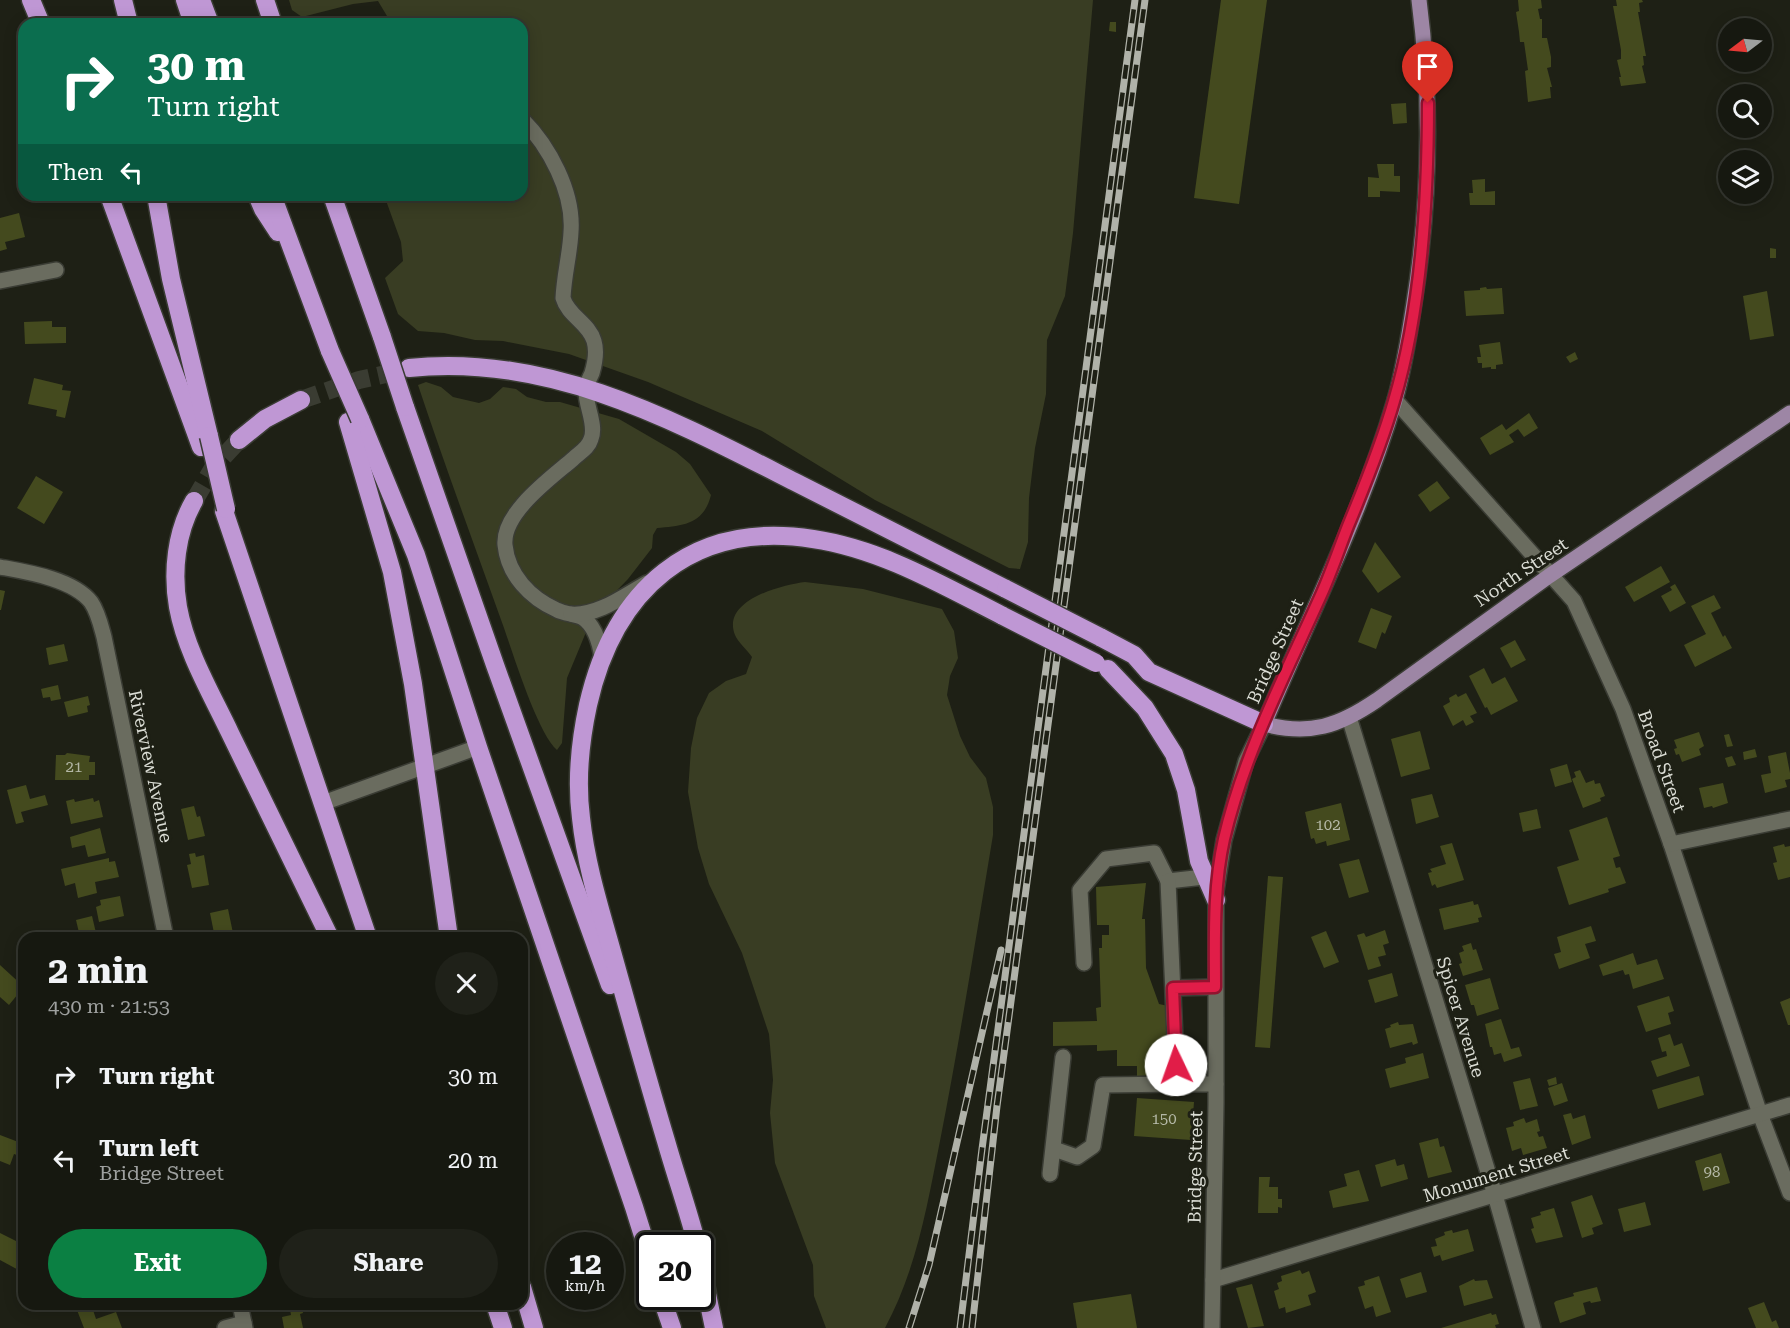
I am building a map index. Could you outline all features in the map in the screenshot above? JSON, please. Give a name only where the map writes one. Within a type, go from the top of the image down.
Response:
[{"type":"highway","points":[[31,0],[38,18]]},
{"type":"highway","points":[[123,0],[128,18]]},
{"type":"highway","points":[[185,0],[192,18]]},
{"type":"highway","points":[[201,0],[208,18]]},
{"type":"highway","points":[[265,0],[271,18]]},
{"type":"highway","points":[[111,201],[205,441]]},
{"type":"highway","points":[[157,201],[205,441],[226,514],[366,932]]},
{"type":"highway","points":[[260,201],[295,258]]},
{"type":"highway","points":[[274,201],[339,370],[393,572],[413,684],[448,932]]},
{"type":"highway","points":[[334,201],[495,665],[667,1145]]},
{"type":"highway","points":[[409,368],[462,366],[504,369],[547,377],[627,402],[684,426],[1100,637],[1134,655],[1149,672],[1264,723]]},
{"type":"highway","points":[[239,440],[265,419],[300,400]]},
{"type":"highway","points":[[354,420],[416,555],[478,747],[642,1232]]},
{"type":"highway","points":[[194,501],[183,527],[176,564],[177,597],[184,631],[219,710],[327,932]]},
{"type":"highway","points":[[693,1232],[602,916],[583,839],[578,792],[580,754],[589,700],[602,658],[625,614],[641,592],[655,579],[692,555],[730,541],[764,536],[805,537],[845,545],[886,559],[1102,666],[1128,675],[1149,672]]},
{"type":"highway","points":[[1102,666],[1145,708],[1174,754],[1186,790],[1196,850],[1204,877],[1216,900]]},
{"type":"highway","points":[[528,1307],[534,1327]]},
{"type":"highway","points":[[497,1310],[503,1328]]},
{"type":"highway","points":[[666,1310],[672,1328]]},
{"type":"highway","points":[[710,1310],[714,1328]]},
{"type":"main road","name":"Bridge Street","points":[[1264,723],[1323,592],[1374,463],[1395,400],[1406,357],[1419,272],[1428,178],[1428,103],[1419,0]]},
{"type":"main road","name":"North Street","points":[[1264,723],[1310,729],[1327,726],[1349,717],[1385,694],[1549,576],[1790,414]]},
{"type":"street","points":[[528,126],[554,163],[568,204],[572,232],[563,298],[566,308],[585,326],[594,339],[596,349],[592,372],[586,388],[593,434],[587,448],[552,475],[522,504],[507,530],[504,543],[512,569],[523,586],[558,611],[580,615],[602,608],[655,579]]},
{"type":"street","points":[[0,281],[56,270]]},
{"type":"street","name":"Broad Street","points":[[1395,400],[1549,576],[1574,601],[1623,709],[1671,844],[1760,1114],[1790,1192]]},
{"type":"street","name":"Riverview Avenue","points":[[0,567],[38,574],[75,588],[92,604],[104,637],[165,932]]},
{"type":"street","points":[[571,614],[584,619],[594,632],[602,658]]},
{"type":"street","name":"Spicer Avenue","points":[[1349,717],[1495,1195],[1533,1328]]},
{"type":"street","name":"Bridge Street","points":[[1212,1328],[1216,900],[1224,840],[1246,761],[1264,723]]},
{"type":"street","points":[[323,803],[478,747]]},
{"type":"street","points":[[1671,844],[1790,819]]},
{"type":"street","points":[[1084,963],[1080,890],[1106,859],[1154,853],[1168,881],[1177,1084]]},
{"type":"street","points":[[1168,881],[1204,877]]},
{"type":"street","points":[[1173,988],[1215,987]]},
{"type":"street","points":[[1050,1174],[1063,1057]]},
{"type":"street","points":[[1054,1149],[1077,1156],[1093,1146],[1103,1085],[1216,1084]]},
{"type":"street","name":"Monument Street","points":[[1213,1280],[1790,1105]]},
{"type":"street","points":[[225,1328],[244,1326],[241,1310]]},
{"type":"green space","points":[[289,0],[1093,0],[1073,233],[1065,296],[1047,340],[1046,394],[1035,448],[1029,498],[1028,542],[1020,569],[1009,568],[875,500],[762,431],[648,382],[569,354],[503,341],[475,340],[444,333],[418,331],[398,314],[385,278],[403,261],[401,242],[386,201],[528,201],[528,18],[387,18],[378,1],[353,4],[302,17],[292,10]]},
{"type":"green space","points":[[426,382],[441,387],[453,397],[479,403],[490,399],[503,387],[516,389],[527,397],[546,402],[560,402],[619,419],[676,452],[690,464],[711,495],[708,505],[698,518],[684,524],[657,528],[653,535],[652,548],[628,579],[598,610],[589,625],[567,678],[562,743],[557,750],[534,711],[449,476],[418,385]]},
{"type":"green space","points":[[805,582],[863,589],[942,609],[954,631],[958,658],[950,676],[947,695],[960,736],[970,757],[986,778],[993,807],[993,835],[930,1189],[913,1260],[885,1328],[826,1328],[814,1296],[813,1265],[775,1163],[770,1113],[773,1080],[769,1034],[742,953],[709,884],[698,848],[688,792],[691,748],[697,718],[709,693],[726,681],[746,674],[752,657],[735,635],[733,623],[737,612],[756,596]]},
{"type":"building","points":[[1221,0],[1267,0],[1239,204],[1194,198]]},
{"type":"building","points":[[1518,0],[1541,0],[1542,8],[1538,9],[1540,19],[1542,19],[1542,38],[1547,38],[1551,57],[1551,67],[1547,68],[1552,87],[1550,87],[1551,98],[1528,102],[1525,71],[1528,70],[1524,42],[1520,42],[1516,12],[1519,11]]},
{"type":"building","points":[[1616,0],[1642,0],[1643,2],[1639,3],[1640,12],[1638,12],[1646,56],[1643,56],[1644,65],[1642,66],[1646,83],[1621,86],[1617,60],[1621,59],[1621,50],[1613,6],[1617,6]]},
{"type":"building","points":[[1110,22],[1116,22],[1116,32],[1109,31]]},
{"type":"building","points":[[1406,103],[1407,123],[1393,124],[1391,104]]},
{"type":"building","points":[[1377,164],[1394,164],[1394,176],[1400,176],[1400,192],[1380,191],[1380,197],[1368,197],[1368,177],[1379,178]]},
{"type":"building","points":[[1485,179],[1485,192],[1495,191],[1495,205],[1470,205],[1469,193],[1473,193],[1472,180]]},
{"type":"building","points":[[19,213],[25,237],[5,242],[7,249],[0,251],[0,218]]},
{"type":"building","points":[[1770,248],[1776,249],[1776,258],[1770,258]]},
{"type":"building","points":[[1486,287],[1487,289],[1502,288],[1504,314],[1466,316],[1464,291],[1480,290]]},
{"type":"building","points":[[1767,291],[1774,336],[1750,340],[1743,296]]},
{"type":"building","points":[[52,321],[52,327],[66,327],[66,343],[25,344],[24,322]]},
{"type":"building","points":[[1500,342],[1503,364],[1496,365],[1496,369],[1482,368],[1482,363],[1478,363],[1477,357],[1481,357],[1479,345]]},
{"type":"building","points":[[1575,352],[1578,359],[1570,363],[1566,357]]},
{"type":"building","points":[[34,378],[63,385],[62,390],[71,391],[65,418],[56,416],[57,410],[28,404]]},
{"type":"building","points":[[1529,413],[1538,428],[1524,437],[1518,429],[1509,435],[1514,442],[1490,455],[1480,438],[1502,424],[1506,430]]},
{"type":"building","points":[[36,476],[63,492],[44,524],[17,508]]},
{"type":"building","points":[[1437,481],[1450,498],[1430,512],[1418,495]]},
{"type":"building","points":[[1375,542],[1401,577],[1378,593],[1362,571]]},
{"type":"building","points":[[1661,566],[1670,582],[1634,602],[1625,587]]},
{"type":"building","points":[[1675,584],[1686,603],[1670,612],[1661,596],[1672,590],[1670,587]]},
{"type":"building","points":[[0,590],[5,591],[1,610],[0,610]]},
{"type":"building","points":[[1714,595],[1721,608],[1711,613],[1723,637],[1725,635],[1732,648],[1695,667],[1684,645],[1706,634],[1691,606]]},
{"type":"building","points":[[1371,608],[1392,616],[1385,634],[1382,632],[1376,649],[1358,642]]},
{"type":"building","points":[[1515,640],[1526,660],[1511,668],[1500,648]]},
{"type":"building","points":[[64,644],[68,661],[49,665],[46,648]]},
{"type":"building","points":[[1484,668],[1492,684],[1505,677],[1518,701],[1491,715],[1469,676]]},
{"type":"building","points":[[58,685],[61,699],[51,701],[50,697],[43,698],[41,689]]},
{"type":"building","points":[[1466,693],[1477,713],[1470,716],[1474,722],[1466,726],[1463,720],[1453,726],[1443,706],[1450,702],[1449,698],[1456,694],[1458,697]]},
{"type":"building","points":[[88,696],[90,705],[87,706],[88,712],[68,717],[64,702]]},
{"type":"building","points":[[1420,731],[1430,769],[1401,777],[1391,739]]},
{"type":"building","points":[[1699,732],[1704,746],[1699,749],[1701,755],[1682,762],[1679,754],[1676,755],[1674,749],[1677,748],[1674,740]]},
{"type":"building","points":[[1729,734],[1733,746],[1727,747],[1724,735]]},
{"type":"building","points":[[1755,749],[1757,757],[1744,760],[1743,752]]},
{"type":"building","points":[[1786,752],[1790,773],[1790,779],[1785,780],[1787,787],[1765,793],[1761,775],[1771,773],[1768,756]]},
{"type":"building","points":[[67,753],[90,756],[89,762],[95,762],[95,775],[89,775],[89,780],[55,780],[56,755]]},
{"type":"building","points":[[1732,756],[1736,765],[1728,767],[1725,758]]},
{"type":"building","points":[[1567,764],[1572,782],[1555,787],[1550,769]]},
{"type":"building","points":[[1580,770],[1586,783],[1594,780],[1595,784],[1600,783],[1605,796],[1600,798],[1601,801],[1583,808],[1572,779],[1576,777],[1574,772]]},
{"type":"building","points":[[1723,783],[1728,803],[1713,808],[1712,806],[1704,808],[1699,788]]},
{"type":"building","points":[[26,785],[30,799],[45,795],[48,805],[21,812],[24,822],[16,824],[7,790]]},
{"type":"building","points":[[1432,794],[1439,817],[1416,824],[1411,799]]},
{"type":"building","points":[[93,798],[94,802],[99,800],[103,817],[71,824],[66,801],[74,799],[75,802]]},
{"type":"building","points":[[1341,803],[1350,840],[1327,846],[1326,841],[1316,844],[1314,838],[1311,839],[1305,812]]},
{"type":"building","points":[[194,806],[197,817],[200,816],[205,836],[188,840],[181,809]]},
{"type":"building","points":[[1537,809],[1541,828],[1523,832],[1519,813]]},
{"type":"building","points":[[1607,817],[1620,856],[1613,858],[1616,868],[1620,867],[1626,883],[1608,889],[1609,892],[1569,905],[1557,867],[1579,860],[1569,830]]},
{"type":"building","points":[[100,828],[106,853],[88,857],[85,845],[72,848],[70,837]]},
{"type":"building","points":[[1452,843],[1464,880],[1437,888],[1435,884],[1432,886],[1428,873],[1432,872],[1430,869],[1446,864],[1440,846]]},
{"type":"building","points":[[1784,844],[1785,847],[1790,846],[1790,877],[1778,880],[1773,863],[1777,862],[1773,847]]},
{"type":"building","points":[[195,853],[196,857],[204,855],[209,885],[192,888],[187,865],[191,864],[189,854]]},
{"type":"building","points":[[109,858],[109,862],[115,861],[119,877],[95,882],[97,893],[78,898],[75,883],[65,886],[61,869]]},
{"type":"building","points":[[1359,859],[1369,892],[1349,898],[1339,864]]},
{"type":"building","points":[[1268,876],[1283,877],[1270,1048],[1255,1047]]},
{"type":"building","points":[[1146,883],[1142,919],[1145,919],[1146,968],[1159,1004],[1168,1006],[1169,1078],[1163,1078],[1163,1075],[1137,1076],[1137,1066],[1117,1066],[1117,1050],[1097,1051],[1097,1045],[1053,1046],[1053,1022],[1097,1021],[1096,1008],[1101,1007],[1099,948],[1102,948],[1102,935],[1109,935],[1109,925],[1097,925],[1096,887]]},
{"type":"building","points":[[120,896],[124,916],[99,922],[96,907],[101,905],[100,900]]},
{"type":"building","points":[[1473,901],[1474,905],[1478,904],[1482,917],[1478,918],[1479,922],[1444,930],[1439,909]]},
{"type":"building","points":[[228,909],[233,932],[214,932],[210,913]]},
{"type":"building","points":[[92,916],[96,932],[79,932],[76,920]]},
{"type":"building","points":[[1591,926],[1596,941],[1585,944],[1590,958],[1559,969],[1554,954],[1561,952],[1557,937]]},
{"type":"building","points":[[1385,930],[1389,943],[1383,945],[1386,955],[1378,957],[1381,966],[1368,970],[1357,935],[1364,933],[1366,937]]},
{"type":"building","points":[[1326,931],[1339,962],[1324,968],[1311,937]]},
{"type":"building","points":[[1471,943],[1473,950],[1476,949],[1483,970],[1463,976],[1459,964],[1462,963],[1459,953],[1464,951],[1462,946]]},
{"type":"building","points":[[1633,953],[1637,965],[1657,959],[1664,979],[1633,989],[1629,974],[1625,975],[1623,970],[1603,976],[1599,965]]},
{"type":"building","points":[[0,965],[18,982],[18,994],[9,1005],[0,997]]},
{"type":"building","points":[[1392,973],[1398,996],[1375,1003],[1368,980]]},
{"type":"building","points":[[1490,978],[1499,1009],[1477,1016],[1465,985]]},
{"type":"building","points":[[1669,996],[1674,1011],[1668,1013],[1671,1024],[1646,1032],[1637,1006]]},
{"type":"building","points":[[1790,998],[1790,1025],[1788,1025],[1780,1002]]},
{"type":"building","points":[[1501,1019],[1511,1049],[1519,1047],[1522,1056],[1504,1062],[1501,1053],[1494,1055],[1490,1047],[1485,1024]]},
{"type":"building","points":[[1398,1022],[1399,1025],[1413,1024],[1418,1043],[1413,1045],[1412,1042],[1390,1048],[1385,1029]]},
{"type":"building","points":[[1670,1034],[1674,1046],[1682,1043],[1690,1066],[1657,1077],[1651,1061],[1667,1056],[1666,1051],[1662,1052],[1658,1038]]},
{"type":"building","points":[[1423,1053],[1429,1078],[1390,1088],[1385,1069],[1406,1063],[1405,1058]]},
{"type":"building","points":[[1699,1076],[1704,1095],[1658,1109],[1652,1090]]},
{"type":"building","points":[[1556,1077],[1557,1084],[1549,1086],[1547,1080]]},
{"type":"building","points":[[1530,1078],[1538,1106],[1520,1110],[1513,1082]]},
{"type":"building","points":[[1562,1083],[1568,1101],[1554,1106],[1548,1088]]},
{"type":"building","points":[[1137,1098],[1194,1102],[1191,1140],[1134,1136]]},
{"type":"building","points":[[1571,1113],[1573,1119],[1585,1115],[1591,1138],[1572,1145],[1563,1115]]},
{"type":"building","points":[[1524,1118],[1526,1123],[1537,1119],[1540,1131],[1537,1132],[1539,1137],[1543,1136],[1547,1148],[1523,1155],[1521,1148],[1512,1151],[1506,1128],[1514,1126],[1513,1122]]},
{"type":"building","points":[[0,1135],[18,1142],[17,1155],[14,1154],[10,1165],[0,1161]]},
{"type":"building","points":[[1438,1138],[1440,1147],[1444,1146],[1452,1172],[1428,1178],[1419,1143]]},
{"type":"building","points":[[1721,1153],[1730,1183],[1703,1191],[1695,1161]]},
{"type":"building","points":[[1395,1159],[1397,1166],[1404,1164],[1408,1179],[1381,1187],[1375,1165]]},
{"type":"building","points":[[1359,1170],[1369,1201],[1333,1208],[1329,1191],[1347,1186],[1344,1174]]},
{"type":"building","points":[[1259,1177],[1270,1177],[1269,1187],[1278,1187],[1278,1199],[1282,1199],[1282,1208],[1278,1207],[1278,1213],[1258,1213]]},
{"type":"building","points":[[1592,1195],[1603,1224],[1592,1228],[1594,1234],[1582,1238],[1571,1202]]},
{"type":"building","points":[[1645,1202],[1651,1225],[1624,1232],[1618,1209]]},
{"type":"building","points":[[1554,1208],[1563,1237],[1536,1243],[1531,1229],[1534,1228],[1531,1218],[1541,1215],[1540,1212]]},
{"type":"building","points":[[1468,1229],[1474,1251],[1442,1261],[1440,1255],[1434,1257],[1431,1247],[1437,1246],[1435,1239],[1445,1235],[1444,1232],[1452,1230],[1453,1233]]},
{"type":"building","points":[[0,1233],[18,1242],[18,1270],[0,1260]]},
{"type":"building","points":[[1300,1270],[1302,1274],[1309,1271],[1316,1292],[1308,1295],[1311,1305],[1286,1313],[1285,1307],[1279,1309],[1274,1291],[1279,1289],[1277,1283],[1282,1281],[1281,1276]]},
{"type":"building","points":[[1421,1272],[1427,1292],[1406,1298],[1400,1279]]},
{"type":"building","points":[[1379,1276],[1391,1312],[1376,1317],[1373,1306],[1365,1309],[1358,1287],[1365,1285],[1364,1281]]},
{"type":"building","points":[[1474,1279],[1475,1281],[1487,1280],[1493,1298],[1464,1306],[1459,1286]]},
{"type":"building","points":[[1252,1284],[1264,1326],[1248,1328],[1236,1288]]},
{"type":"building","points":[[1597,1287],[1601,1301],[1583,1303],[1586,1314],[1560,1323],[1554,1303],[1556,1301],[1574,1296],[1573,1293]]},
{"type":"building","points":[[1131,1294],[1137,1328],[1077,1328],[1073,1303]]},
{"type":"building","points":[[1764,1302],[1772,1322],[1776,1320],[1779,1328],[1756,1328],[1748,1308]]},
{"type":"building","points":[[77,1310],[93,1310],[96,1319],[116,1312],[122,1328],[84,1328]]},
{"type":"building","points":[[290,1310],[303,1310],[303,1313],[300,1314],[303,1328],[284,1328],[282,1317],[291,1315]]},
{"type":"building","points":[[1491,1313],[1496,1314],[1499,1324],[1495,1325],[1496,1328],[1441,1328]]},
{"type":"tunnel","points":[[301,400],[359,380],[408,369]]},
{"type":"tunnel","points":[[194,501],[213,468],[239,440]]},
{"type":"railway","points":[[960,1328],[1135,0]]},
{"type":"railway","points":[[972,1328],[997,1106],[1145,0]]},
{"type":"railway","points":[[909,1328],[929,1265],[1001,950]]},
{"type":"route","points":[[1176,1065],[1173,988],[1215,987],[1216,891],[1224,840],[1246,761],[1323,592],[1374,463],[1395,400],[1406,357],[1419,272],[1428,178],[1428,103]]}]
